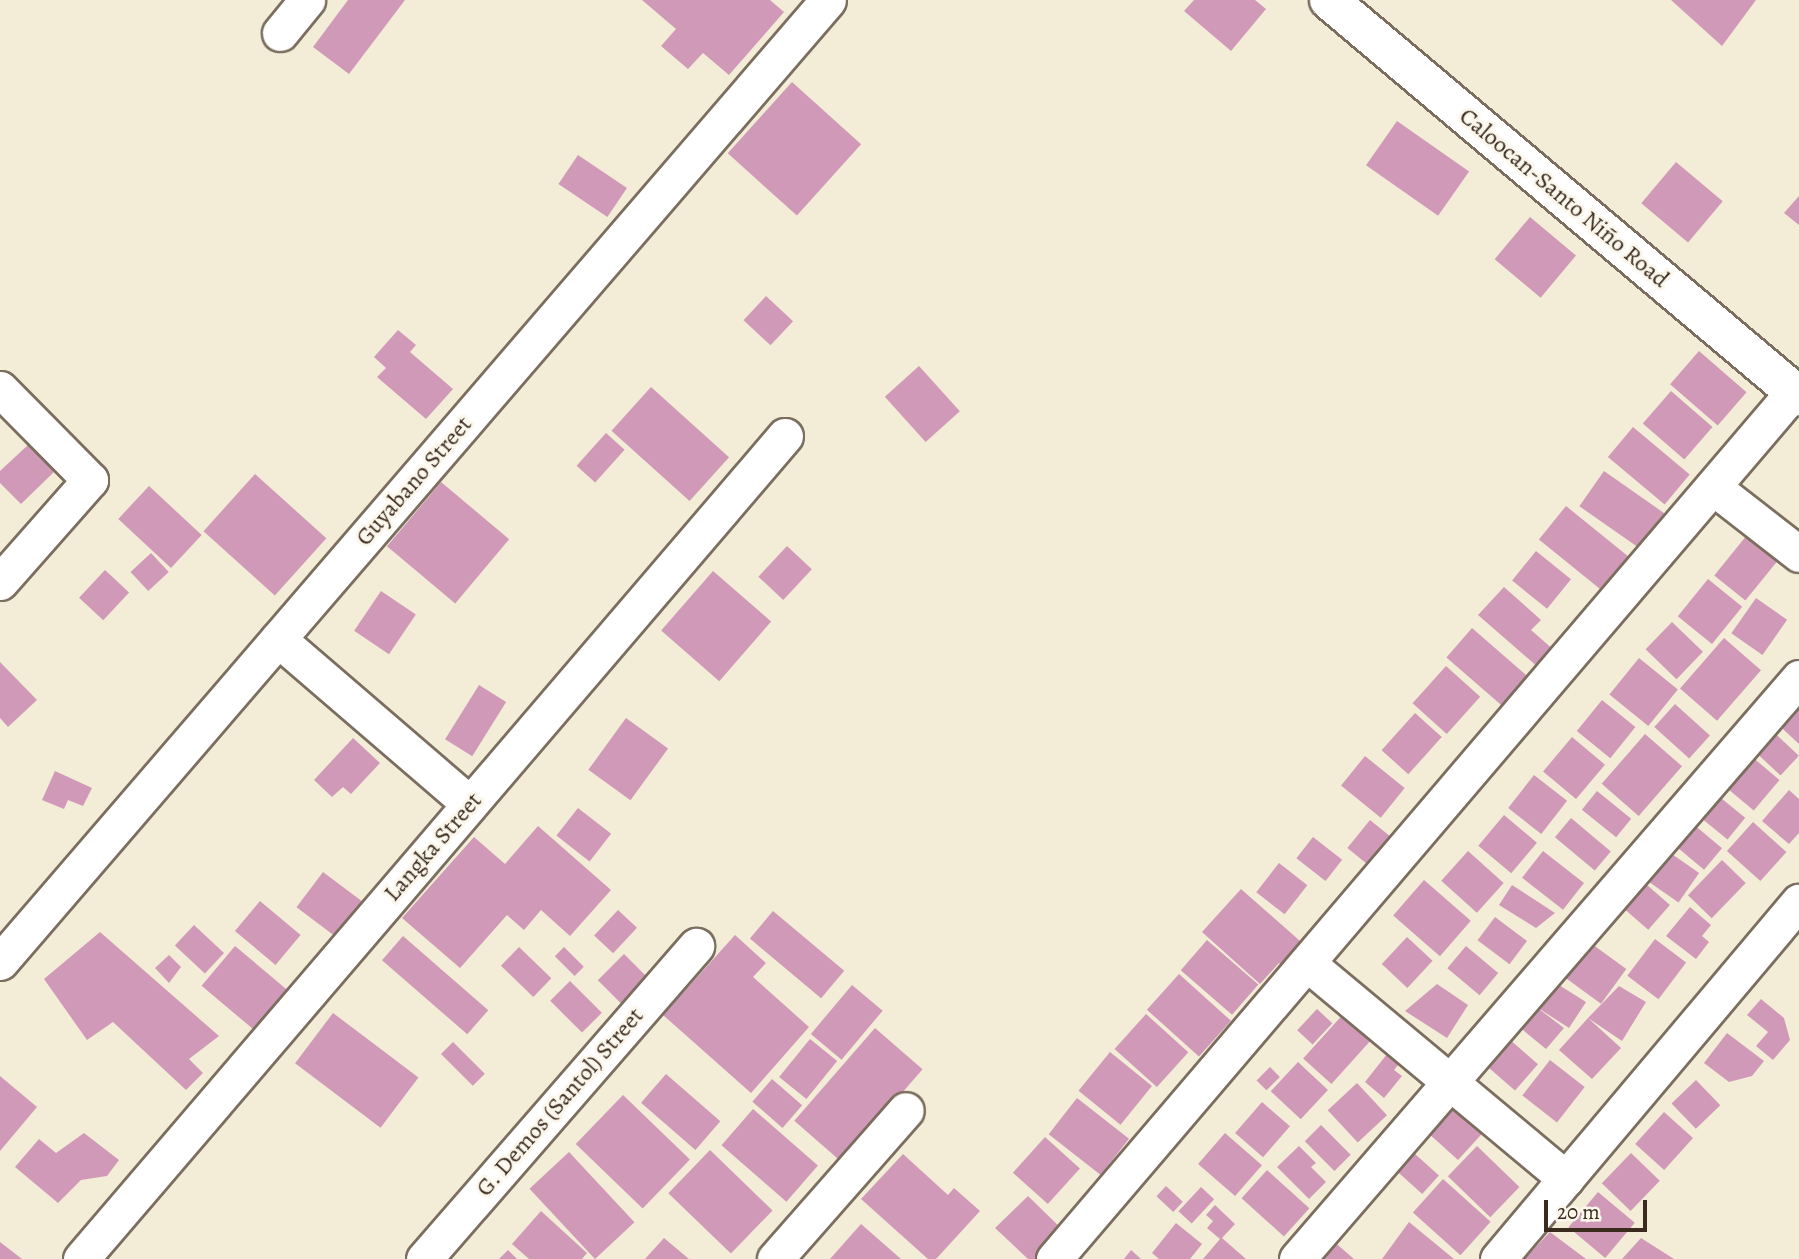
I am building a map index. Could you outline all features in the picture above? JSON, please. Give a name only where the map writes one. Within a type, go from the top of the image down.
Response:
[{"type":"street","points":[[279,33],[307,0]]},
{"type":"street","name":"Guyabano Street","points":[[0,962],[828,0]]},
{"type":"street","name":"Caloocan-Santo Niño Road","points":[[1329,0],[1796,394]]},
{"type":"street","points":[[0,389],[90,480],[0,582]]},
{"type":"street","points":[[1054,1259],[1713,487],[1796,394]]},
{"type":"street","name":"Langka Street","points":[[80,1259],[785,436]]},
{"type":"street","points":[[1713,487],[1799,554]]},
{"type":"street","points":[[278,639],[470,804]]},
{"type":"street","points":[[1297,1259],[1799,678]]},
{"type":"street","points":[[1498,1259],[1799,902]]},
{"type":"street","name":"G. Demos (Santol) Street","points":[[424,1259],[696,946]]},
{"type":"street","points":[[1307,962],[1566,1179]]},
{"type":"street","points":[[775,1259],[906,1110]]},
{"type":"building","points":[[348,0],[405,0],[349,74],[313,47]]},
{"type":"building","points":[[642,0],[770,0],[784,12],[729,75],[703,53],[688,69],[661,46],[676,29]]},
{"type":"building","points":[[1194,0],[1255,0],[1266,9],[1231,51],[1184,11]]},
{"type":"building","points":[[1671,0],[1756,0],[1722,46]]},
{"type":"building","points":[[792,82],[861,144],[797,216],[728,153]]},
{"type":"building","points":[[1397,121],[1469,171],[1438,216],[1366,165]]},
{"type":"building","points":[[578,155],[627,188],[607,217],[558,184]]},
{"type":"building","points":[[1676,162],[1723,201],[1688,243],[1641,203]]},
{"type":"building","points":[[1799,196],[1799,225],[1784,213]]},
{"type":"building","points":[[1530,217],[1576,256],[1541,298],[1495,259]]},
{"type":"building","points":[[766,296],[793,321],[771,345],[743,320]]},
{"type":"building","points":[[398,330],[416,345],[410,352],[453,389],[426,419],[377,377],[386,368],[374,357]]},
{"type":"building","points":[[1699,351],[1747,392],[1718,426],[1670,384]]},
{"type":"building","points":[[919,366],[960,411],[926,442],[885,397]]},
{"type":"building","points":[[651,387],[729,457],[690,501],[612,431]]},
{"type":"building","points":[[1671,391],[1713,427],[1684,460],[1643,423]]},
{"type":"building","points":[[1633,427],[1690,475],[1665,504],[1608,457]]},
{"type":"building","points":[[606,433],[625,450],[595,482],[577,466]]},
{"type":"building","points":[[29,444],[55,471],[21,504],[0,483],[0,471]]},
{"type":"building","points":[[1604,471],[1670,517],[1645,552],[1579,506]]},
{"type":"building","points":[[255,474],[326,538],[275,595],[203,531]]},
{"type":"building","points":[[441,482],[509,539],[455,604],[387,546]]},
{"type":"building","points":[[149,486],[202,535],[171,568],[118,519]]},
{"type":"building","points":[[1566,506],[1632,559],[1605,593],[1539,539]]},
{"type":"building","points":[[1747,535],[1778,560],[1745,601],[1714,575]]},
{"type":"building","points":[[787,546],[812,569],[783,600],[758,577]]},
{"type":"building","points":[[1536,551],[1571,579],[1547,609],[1512,581]]},
{"type":"building","points":[[151,553],[169,572],[148,591],[131,572]]},
{"type":"building","points":[[105,570],[129,593],[103,620],[79,598]]},
{"type":"building","points":[[713,571],[771,622],[719,681],[661,631]]},
{"type":"building","points":[[1708,579],[1742,607],[1712,644],[1678,616]]},
{"type":"building","points":[[1504,587],[1541,620],[1531,630],[1555,651],[1539,668],[1478,615]]},
{"type":"building","points":[[381,591],[416,614],[389,654],[354,631]]},
{"type":"building","points":[[1756,598],[1787,620],[1762,655],[1731,633]]},
{"type":"building","points":[[1672,622],[1703,652],[1677,679],[1646,649]]},
{"type":"building","points":[[1472,628],[1533,681],[1508,711],[1446,657]]},
{"type":"building","points":[[1724,638],[1761,670],[1717,721],[1680,689]]},
{"type":"building","points":[[1639,658],[1678,689],[1648,726],[1609,695]]},
{"type":"building","points":[[0,662],[37,700],[8,727],[0,718]]},
{"type":"building","points":[[1446,666],[1480,697],[1447,734],[1413,703]]},
{"type":"building","points":[[479,685],[506,702],[472,756],[445,739]]},
{"type":"building","points":[[1788,697],[1799,708],[1799,744],[1770,717]]},
{"type":"building","points":[[1602,700],[1635,727],[1610,758],[1577,731]]},
{"type":"building","points":[[1675,704],[1710,735],[1689,758],[1654,727]]},
{"type":"building","points":[[1415,713],[1442,737],[1408,774],[1382,750]]},
{"type":"building","points":[[626,718],[668,749],[630,800],[588,770]]},
{"type":"building","points":[[1766,725],[1799,756],[1780,775],[1748,745]]},
{"type":"building","points":[[1645,734],[1682,766],[1639,816],[1602,784]]},
{"type":"building","points":[[1572,737],[1605,765],[1576,799],[1543,771]]},
{"type":"building","points":[[353,738],[380,763],[351,794],[343,787],[332,797],[314,780]]},
{"type":"building","points":[[1745,751],[1779,780],[1754,811],[1719,782]]},
{"type":"building","points":[[1365,756],[1405,788],[1381,818],[1341,786]]},
{"type":"building","points":[[55,771],[92,788],[83,806],[68,800],[64,809],[42,800]]},
{"type":"building","points":[[1534,775],[1567,801],[1541,834],[1508,808]]},
{"type":"building","points":[[1711,790],[1745,818],[1728,839],[1693,812]]},
{"type":"building","points":[[1789,790],[1799,799],[1799,833],[1789,844],[1762,821]]},
{"type":"building","points":[[1597,791],[1631,819],[1616,837],[1582,810]]},
{"type":"building","points":[[578,808],[611,834],[590,861],[556,836]]},
{"type":"building","points":[[1504,815],[1537,843],[1511,873],[1478,846]]},
{"type":"building","points":[[1571,818],[1611,851],[1595,871],[1555,837]]},
{"type":"building","points":[[1686,818],[1722,848],[1704,870],[1668,839]]},
{"type":"building","points":[[1370,820],[1391,837],[1368,865],[1347,848]]},
{"type":"building","points":[[1753,822],[1786,852],[1760,881],[1727,851]]},
{"type":"building","points":[[538,826],[611,890],[570,936],[541,910],[524,930],[507,915],[460,968],[402,918],[474,837],[505,864]]},
{"type":"building","points":[[1313,837],[1342,860],[1326,881],[1296,858]]},
{"type":"building","points":[[1659,845],[1699,873],[1678,903],[1638,874]]},
{"type":"building","points":[[1468,851],[1504,883],[1477,913],[1441,881]]},
{"type":"building","points":[[1543,851],[1584,883],[1563,910],[1522,878]]},
{"type":"building","points":[[1722,860],[1746,883],[1712,918],[1688,895]]},
{"type":"building","points":[[1279,863],[1307,885],[1285,914],[1256,892]]},
{"type":"building","points":[[323,872],[367,905],[340,940],[297,907]]},
{"type":"building","points":[[1639,878],[1670,905],[1648,930],[1617,903]]},
{"type":"building","points":[[1424,880],[1471,921],[1440,956],[1393,915]]},
{"type":"building","points":[[1512,885],[1555,913],[1536,928],[1499,905]]},
{"type":"building","points":[[1241,889],[1308,948],[1287,971],[1279,963],[1260,984],[1202,932]]},
{"type":"building","points":[[260,901],[301,935],[276,965],[235,931]]},
{"type":"building","points":[[1690,907],[1711,925],[1702,936],[1709,942],[1696,959],[1666,936]]},
{"type":"building","points":[[618,910],[637,928],[613,953],[594,936]]},
{"type":"building","points":[[773,911],[844,971],[821,998],[750,939]]},
{"type":"building","points":[[1495,917],[1527,941],[1509,964],[1478,940]]},
{"type":"building","points":[[194,925],[224,953],[205,973],[175,945]]},
{"type":"building","points":[[100,932],[219,1036],[189,1059],[203,1073],[186,1090],[113,1022],[87,1040],[44,979]]},
{"type":"building","points":[[735,935],[766,963],[753,977],[809,1027],[751,1093],[663,1015]]},
{"type":"building","points":[[403,936],[488,1010],[467,1034],[382,960]]},
{"type":"building","points":[[1581,936],[1626,969],[1601,1004],[1556,971]]},
{"type":"building","points":[[1407,937],[1433,961],[1407,988],[1382,964]]},
{"type":"building","points":[[1655,939],[1686,962],[1658,999],[1627,976]]},
{"type":"building","points":[[1207,940],[1258,985],[1232,1015],[1181,970]]},
{"type":"building","points":[[235,946],[291,993],[257,1033],[202,986]]},
{"type":"building","points":[[1466,946],[1498,973],[1480,995],[1447,968]]},
{"type":"building","points":[[519,947],[551,978],[533,997],[501,966]]},
{"type":"building","points":[[564,947],[584,967],[575,976],[555,956]]},
{"type":"building","points":[[624,954],[653,983],[627,1009],[598,980]]},
{"type":"building","points":[[169,955],[181,967],[169,983],[155,968]]},
{"type":"building","points":[[1179,974],[1231,1021],[1199,1057],[1147,1010]]},
{"type":"building","points":[[1543,975],[1586,1002],[1569,1028],[1535,1006],[1564,1028],[1546,1049],[1512,1021]]},
{"type":"building","points":[[570,981],[602,1013],[582,1033],[550,1001]]},
{"type":"building","points":[[1437,984],[1468,1005],[1447,1038],[1405,1011]]},
{"type":"building","points":[[852,985],[883,1011],[842,1060],[811,1034]]},
{"type":"building","points":[[1619,986],[1646,1002],[1622,1041],[1588,1018]]},
{"type":"building","points":[[1761,999],[1784,1018],[1790,1040],[1773,1060],[1756,1046],[1768,1032],[1747,1015]]},
{"type":"building","points":[[1317,1009],[1332,1023],[1313,1045],[1297,1030]]},
{"type":"building","points":[[1346,1011],[1374,1036],[1331,1084],[1303,1059]]},
{"type":"building","points":[[333,1013],[418,1077],[381,1128],[295,1063]]},
{"type":"building","points":[[1146,1014],[1188,1052],[1157,1087],[1115,1049]]},
{"type":"building","points":[[1588,1018],[1621,1048],[1592,1079],[1559,1050]]},
{"type":"building","points":[[875,1028],[923,1069],[842,1162],[794,1121]]},
{"type":"building","points":[[1501,1032],[1538,1064],[1515,1091],[1478,1058]]},
{"type":"building","points":[[1727,1033],[1764,1061],[1752,1076],[1729,1082],[1704,1063]]},
{"type":"building","points":[[810,1039],[837,1061],[806,1099],[779,1077]]},
{"type":"building","points":[[453,1042],[485,1074],[473,1086],[441,1054]]},
{"type":"building","points":[[1391,1049],[1403,1059],[1394,1070],[1402,1076],[1384,1098],[1365,1082]]},
{"type":"building","points":[[1110,1052],[1152,1086],[1120,1125],[1079,1091]]},
{"type":"building","points":[[1550,1060],[1585,1087],[1557,1123],[1522,1095]]},
{"type":"building","points":[[1298,1062],[1328,1090],[1301,1119],[1271,1091]]},
{"type":"building","points":[[1270,1067],[1280,1077],[1266,1090],[1257,1080]]},
{"type":"building","points":[[666,1074],[720,1121],[695,1150],[641,1103]]},
{"type":"building","points":[[0,1076],[37,1107],[0,1151]]},
{"type":"building","points":[[772,1079],[802,1105],[783,1128],[752,1102]]},
{"type":"building","points":[[1696,1080],[1720,1105],[1696,1129],[1672,1104]]},
{"type":"building","points":[[1357,1083],[1387,1115],[1358,1142],[1328,1110]]},
{"type":"building","points":[[623,1095],[690,1160],[643,1209],[576,1144]]},
{"type":"building","points":[[1458,1097],[1490,1125],[1458,1160],[1417,1123]]},
{"type":"building","points":[[1077,1098],[1129,1139],[1101,1175],[1049,1134]]},
{"type":"building","points":[[1262,1102],[1290,1126],[1263,1157],[1235,1133]]},
{"type":"building","points":[[753,1109],[818,1165],[786,1202],[722,1145]]},
{"type":"building","points":[[1664,1112],[1693,1138],[1664,1170],[1635,1144]]},
{"type":"building","points":[[1321,1125],[1351,1155],[1334,1171],[1305,1141]]},
{"type":"building","points":[[84,1133],[119,1160],[107,1176],[81,1180],[58,1203],[15,1167],[39,1139],[56,1153]]},
{"type":"building","points":[[1225,1133],[1262,1165],[1235,1196],[1198,1164]]},
{"type":"building","points":[[1045,1137],[1080,1168],[1048,1204],[1013,1173]]},
{"type":"building","points":[[1404,1144],[1439,1175],[1422,1194],[1387,1163]]},
{"type":"building","points":[[1299,1146],[1316,1163],[1311,1167],[1326,1182],[1309,1199],[1277,1167]]},
{"type":"building","points":[[1477,1146],[1519,1187],[1490,1217],[1448,1176]]},
{"type":"building","points":[[710,1150],[773,1210],[731,1254],[668,1193]]},
{"type":"building","points":[[569,1152],[634,1222],[595,1259],[530,1189]]},
{"type":"building","points":[[1631,1153],[1660,1181],[1631,1211],[1602,1183]]},
{"type":"building","points":[[903,1154],[948,1195],[954,1188],[980,1211],[936,1259],[928,1259],[861,1199]]},
{"type":"building","points":[[1267,1170],[1309,1208],[1284,1236],[1242,1198]]},
{"type":"building","points":[[1443,1179],[1491,1222],[1460,1255],[1413,1212]]},
{"type":"building","points":[[1166,1186],[1183,1202],[1173,1212],[1156,1196]]},
{"type":"building","points":[[1201,1187],[1214,1199],[1192,1223],[1178,1211]]},
{"type":"building","points":[[1598,1192],[1635,1223],[1605,1258],[1568,1227]]},
{"type":"building","points":[[1028,1196],[1065,1232],[1038,1259],[1028,1259],[995,1228]]},
{"type":"building","points":[[1215,1205],[1235,1224],[1222,1238],[1246,1259],[1203,1259],[1220,1239],[1207,1228],[1213,1221],[1206,1215]]},
{"type":"building","points":[[541,1211],[587,1253],[582,1259],[529,1259],[512,1244]]},
{"type":"building","points":[[1409,1222],[1454,1259],[1382,1259]]},
{"type":"building","points":[[1176,1223],[1202,1244],[1190,1259],[1159,1259],[1152,1253]]},
{"type":"building","points":[[861,1224],[901,1259],[830,1259]]},
{"type":"building","points":[[1550,1232],[1586,1259],[1524,1259]]},
{"type":"building","points":[[664,1238],[689,1259],[645,1259]]},
{"type":"building","points":[[1641,1238],[1674,1259],[1622,1259]]},
{"type":"building","points":[[1332,1240],[1354,1259],[1315,1259]]},
{"type":"building","points":[[0,1242],[22,1259],[0,1259]]},
{"type":"building","points":[[508,1250],[517,1259],[499,1259]]},
{"type":"building","points":[[1131,1250],[1141,1259],[1124,1259]]}]
